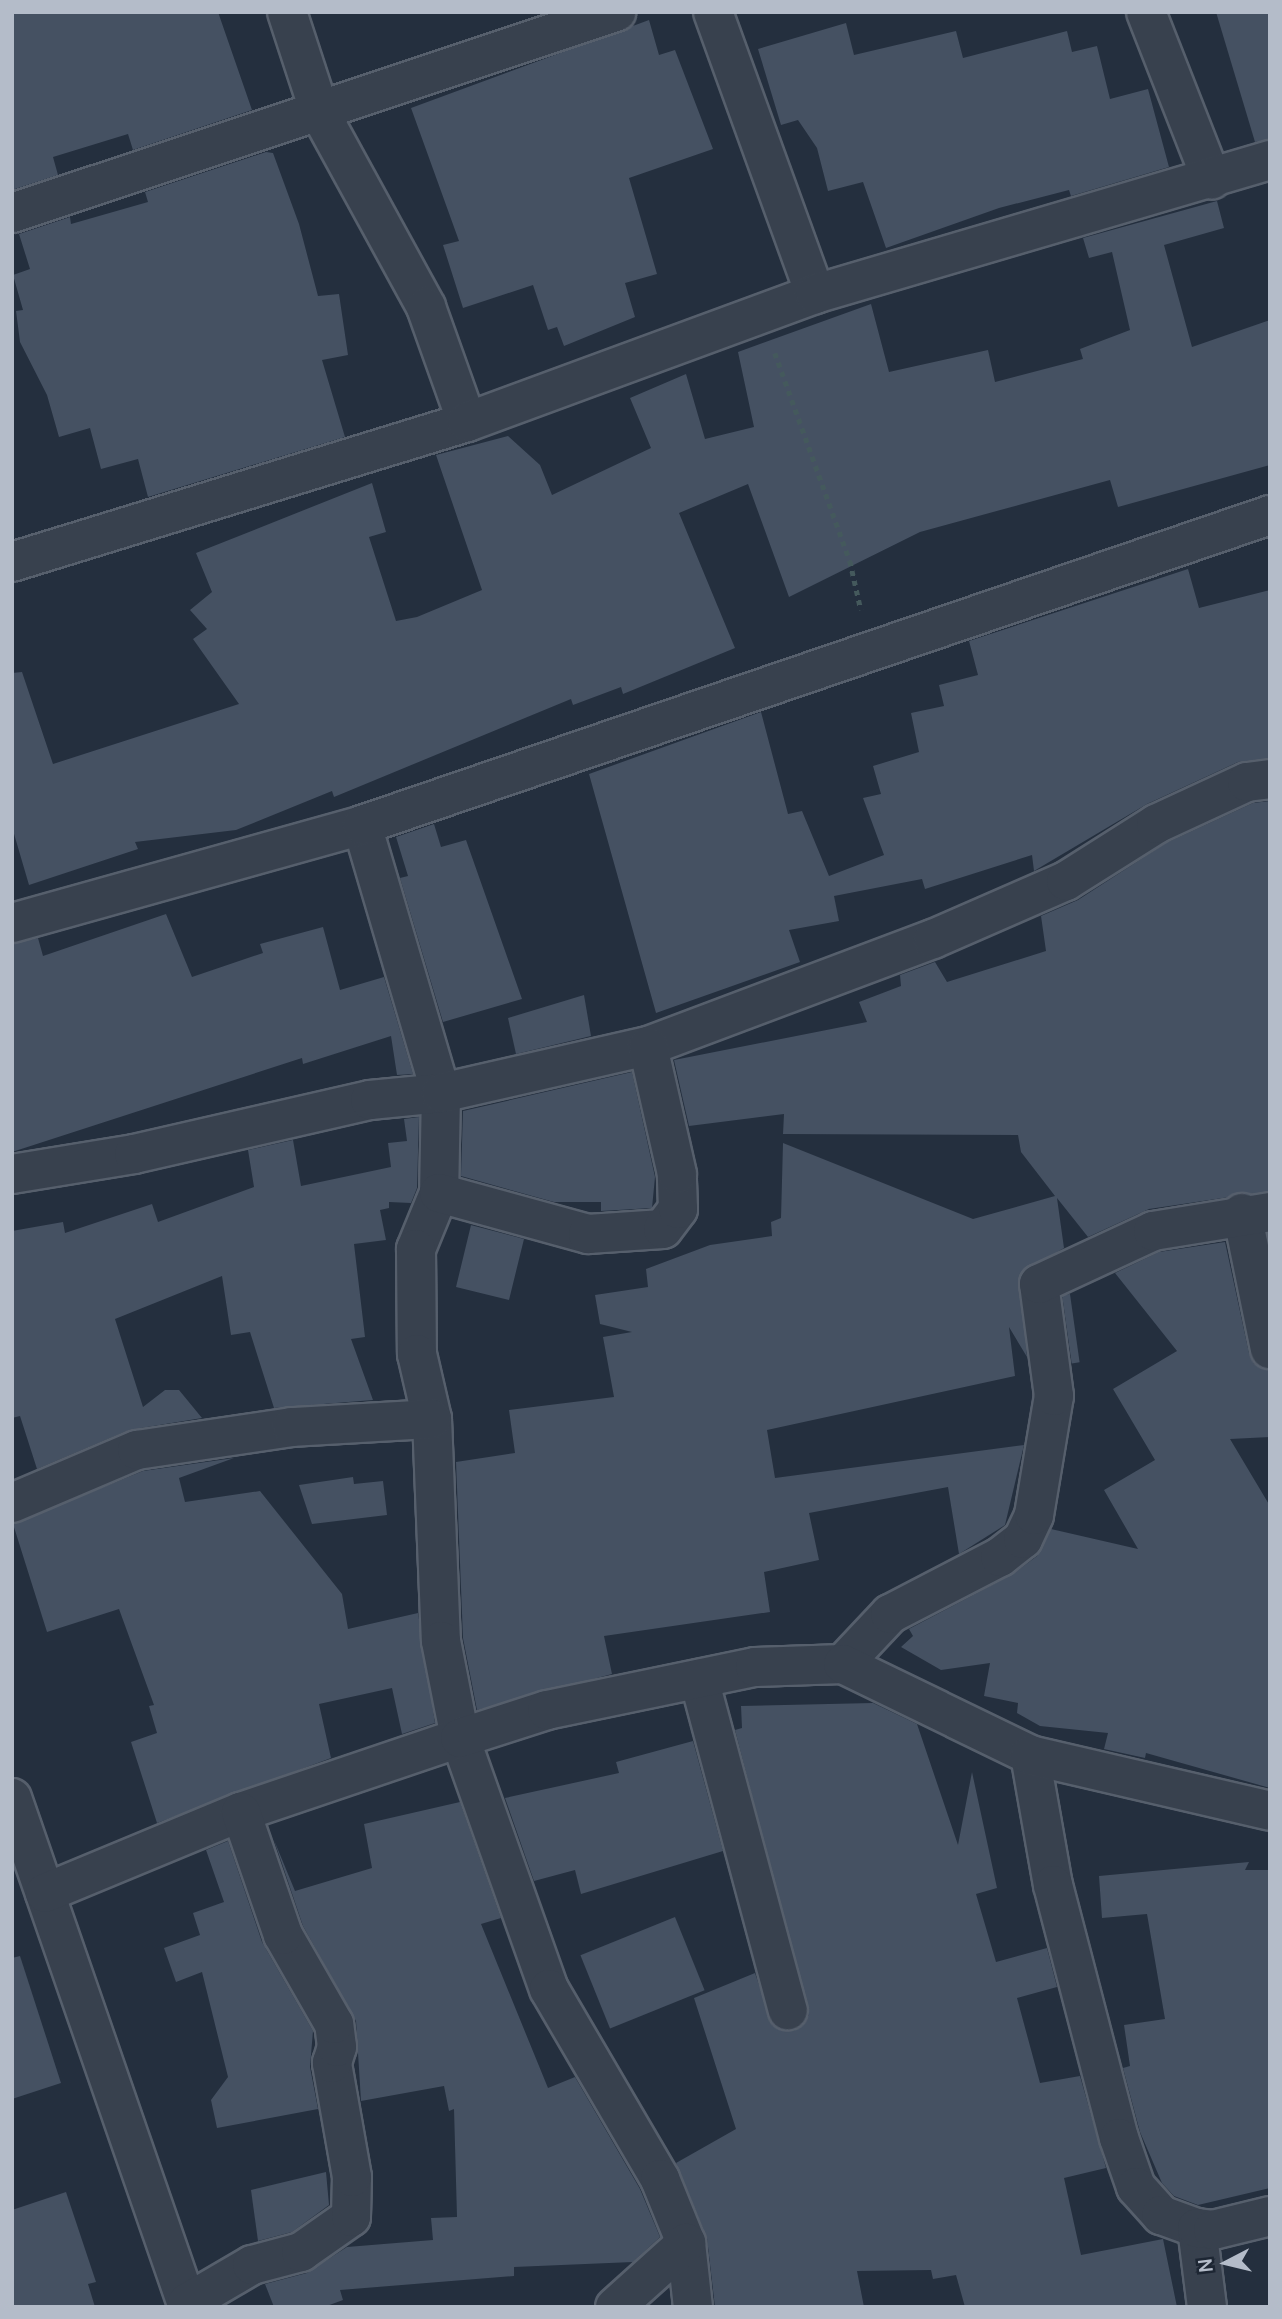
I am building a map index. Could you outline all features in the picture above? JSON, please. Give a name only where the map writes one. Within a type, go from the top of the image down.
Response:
[{"type":"street","points":[[287,12],[320,113],[426,307],[467,422]]},
{"type":"street","points":[[12,213],[320,113],[615,12]]},
{"type":"street","points":[[713,12],[815,294]]},
{"type":"street","points":[[1146,12],[1212,180]]},
{"type":"street","points":[[12,562],[467,422],[761,317],[815,294],[1212,180],[1270,160]]},
{"type":"street","points":[[12,923],[362,825],[870,648],[1270,514]]},
{"type":"street","points":[[12,1174],[134,1154],[370,1100],[442,1093],[648,1046],[933,939],[1066,881],[1156,824],[1247,782],[1270,779]]},
{"type":"street","points":[[362,825],[442,1093],[439,1193],[416,1249],[417,1354],[432,1419],[441,1641],[460,1738],[549,1989],[660,2179],[686,2243],[693,2307]]},
{"type":"street","points":[[439,1193],[588,1234],[663,1229],[678,1209],[677,1174],[648,1046]]},
{"type":"street","points":[[843,1664],[890,1614],[1000,1557],[1023,1539],[1034,1515],[1054,1396],[1039,1283],[1153,1231],[1256,1213],[1270,1349]]},
{"type":"street","points":[[12,1503],[137,1450],[329,1423],[432,1419]]},
{"type":"street","points":[[45,1893],[241,1811],[547,1710],[755,1667],[843,1664],[1030,1755],[1270,1811]]},
{"type":"street","points":[[699,1679],[788,2010]]},
{"type":"street","points":[[1030,1755],[1053,1885],[1136,2187],[1161,2215],[1198,2228],[1213,2230],[1270,2216]]},
{"type":"street","points":[[12,1798],[188,2305],[252,2265],[300,2252],[351,2217],[352,2177],[332,2063],[337,2047],[334,2024],[283,1935],[241,1811]]},
{"type":"street","points":[[1198,2228],[1207,2307]]},
{"type":"street","points":[[615,2307],[686,2243]]},
{"type":"path","points":[[761,317],[850,561],[870,648]]},
{"type":"building","points":[[12,12],[218,12],[252,110],[133,150],[128,134],[53,157],[58,175],[12,190]]},
{"type":"building","points":[[1216,12],[1270,12],[1270,139],[1255,142]]},
{"type":"building","points":[[649,20],[659,55],[675,50],[713,149],[629,178],[657,274],[625,283],[635,317],[564,346],[557,327],[548,330],[533,285],[463,308],[443,245],[459,241],[411,108]]},
{"type":"building","points":[[846,23],[854,55],[956,31],[963,58],[1067,31],[1072,52],[1097,46],[1110,99],[1148,89],[1169,167],[1071,196],[1069,190],[999,208],[886,248],[863,182],[828,191],[817,148],[798,120],[781,125],[758,49]]},
{"type":"building","points":[[266,152],[273,153],[299,224],[318,296],[339,294],[348,355],[322,360],[345,437],[148,497],[138,459],[101,469],[90,428],[59,437],[47,395],[20,342],[16,311],[23,310],[13,275],[30,269],[19,234],[70,217],[71,224],[148,202],[145,192]]},
{"type":"building","points":[[1217,201],[1224,228],[1164,245],[1192,347],[1270,320],[1270,465],[1118,507],[1110,480],[920,532],[789,597],[748,484],[679,513],[735,648],[623,694],[621,687],[573,705],[571,699],[334,797],[332,791],[236,830],[135,842],[138,849],[29,885],[12,827],[12,673],[22,672],[53,764],[239,704],[193,639],[207,629],[190,610],[212,592],[196,553],[372,483],[386,532],[369,537],[396,621],[417,617],[482,590],[436,455],[508,436],[540,465],[552,495],[651,448],[630,398],[686,374],[705,439],[754,427],[738,352],[871,304],[889,372],[988,350],[995,382],[1083,359],[1080,349],[1130,330],[1112,252],[1089,258],[1083,238]]},
{"type":"building","points":[[1188,569],[1199,608],[1270,590],[1270,758],[1238,762],[1147,804],[1034,871],[1032,855],[925,889],[922,879],[834,896],[839,921],[789,930],[800,962],[656,1013],[589,774],[761,712],[788,814],[802,811],[829,876],[884,855],[863,798],[881,794],[873,766],[919,752],[911,713],[944,706],[939,685],[978,675],[969,641]]},
{"type":"building","points":[[1270,801],[1270,1191],[1149,1209],[1088,1237],[1057,1198],[1064,1248],[1020,1274],[1027,1357],[1009,1327],[1015,1376],[767,1430],[775,1478],[1024,1445],[1005,1525],[959,1554],[948,1487],[809,1513],[819,1560],[764,1572],[770,1612],[604,1636],[612,1674],[477,1710],[463,1638],[456,1462],[515,1453],[509,1410],[614,1397],[603,1337],[632,1332],[600,1324],[595,1295],[648,1287],[646,1269],[710,1245],[772,1236],[771,1222],[781,1218],[783,1143],[973,1219],[1055,1196],[1021,1152],[1018,1135],[783,1134],[784,1114],[689,1126],[674,1060],[867,1022],[859,1002],[901,986],[900,975],[935,962],[947,982],[1046,951],[1041,916],[1078,900],[1166,843],[1253,803]]},
{"type":"building","points":[[434,824],[441,847],[466,840],[522,999],[443,1022],[400,878],[408,876],[396,837]]},
{"type":"building","points":[[166,914],[192,977],[263,953],[260,944],[323,927],[340,990],[384,977],[413,1074],[397,1075],[391,1036],[303,1064],[302,1058],[12,1152],[12,944],[38,938],[43,956]]},
{"type":"building","points":[[584,995],[591,1036],[516,1054],[508,1018]]},
{"type":"building","points":[[632,1072],[655,1177],[652,1208],[601,1211],[601,1202],[554,1202],[461,1176],[463,1111]]},
{"type":"building","points":[[419,1117],[417,1188],[411,1203],[389,1202],[389,1208],[380,1210],[386,1240],[354,1244],[365,1337],[351,1339],[373,1400],[274,1408],[250,1332],[231,1335],[222,1276],[115,1319],[143,1407],[165,1390],[179,1390],[202,1418],[129,1430],[37,1469],[20,1416],[12,1418],[12,1231],[63,1222],[65,1233],[152,1204],[158,1222],[254,1187],[248,1150],[293,1140],[301,1186],[391,1167],[388,1143],[407,1141],[404,1119]]},
{"type":"building","points":[[471,1225],[524,1239],[509,1300],[456,1287]]},
{"type":"building","points":[[1225,1242],[1249,1353],[1254,1364],[1270,1370],[1270,1437],[1230,1439],[1270,1506],[1270,1788],[1146,1753],[1145,1758],[1104,1749],[1108,1733],[1040,1726],[1017,1713],[1018,1703],[984,1696],[990,1663],[941,1670],[901,1647],[913,1636],[909,1629],[1013,1574],[1037,1556],[1051,1529],[1138,1549],[1104,1490],[1155,1460],[1113,1389],[1177,1351],[1115,1273],[1159,1252]]},
{"type":"building","points":[[1070,1294],[1080,1362],[1072,1363],[1062,1295]]},
{"type":"building","points":[[234,1458],[179,1478],[185,1502],[260,1491],[342,1594],[348,1629],[418,1613],[435,1723],[402,1734],[392,1688],[319,1704],[331,1758],[157,1823],[131,1742],[157,1733],[149,1706],[154,1705],[119,1609],[47,1632],[13,1524],[143,1471]]},
{"type":"building","points":[[353,1477],[354,1484],[383,1481],[387,1515],[312,1524],[299,1485]]},
{"type":"building","points":[[873,1703],[917,1724],[958,1845],[972,1772],[997,1888],[976,1894],[996,1962],[1047,1948],[1057,1987],[1017,1998],[1040,2083],[1080,2076],[1106,2168],[1064,2178],[1081,2255],[1163,2239],[1177,2307],[965,2307],[956,2275],[933,2279],[931,2270],[857,2271],[864,2307],[715,2307],[707,2238],[676,2163],[736,2129],[694,1998],[755,1973],[773,2026],[794,2031],[809,2015],[735,1730],[742,1728],[741,1706]]},
{"type":"building","points":[[693,1741],[723,1851],[581,1894],[575,1870],[534,1881],[505,1798],[619,1773],[616,1762]]},
{"type":"building","points":[[460,1802],[501,1918],[481,1924],[548,2088],[575,2077],[640,2189],[660,2237],[633,2262],[514,2267],[514,2276],[340,2290],[343,2300],[324,2307],[274,2307],[265,2284],[307,2273],[347,2247],[433,2240],[431,2218],[457,2217],[454,2109],[449,2111],[444,2086],[361,2101],[356,2021],[303,1926],[274,1840],[295,1891],[372,1868],[364,1824]]},
{"type":"building","points":[[228,1841],[262,1942],[313,2031],[310,2067],[318,2109],[217,2128],[211,2100],[228,2077],[202,1972],[176,1982],[164,1948],[200,1935],[193,1913],[224,1902],[206,1850]]},
{"type":"building","points":[[1249,1862],[1245,1870],[1270,1870],[1270,2188],[1198,2205],[1174,2196],[1162,2183],[1140,2132],[1123,2068],[1130,2066],[1124,2025],[1165,2019],[1147,1914],[1102,1918],[1099,1876]]},
{"type":"building","points":[[675,1917],[705,1990],[610,2028],[580,1955]]},
{"type":"building","points":[[20,1956],[61,2083],[12,2099],[12,1958]]},
{"type":"building","points":[[326,2172],[329,2205],[292,2232],[258,2241],[251,2190]]},
{"type":"building","points":[[66,2192],[96,2282],[88,2284],[95,2307],[12,2307],[12,2210]]}]
